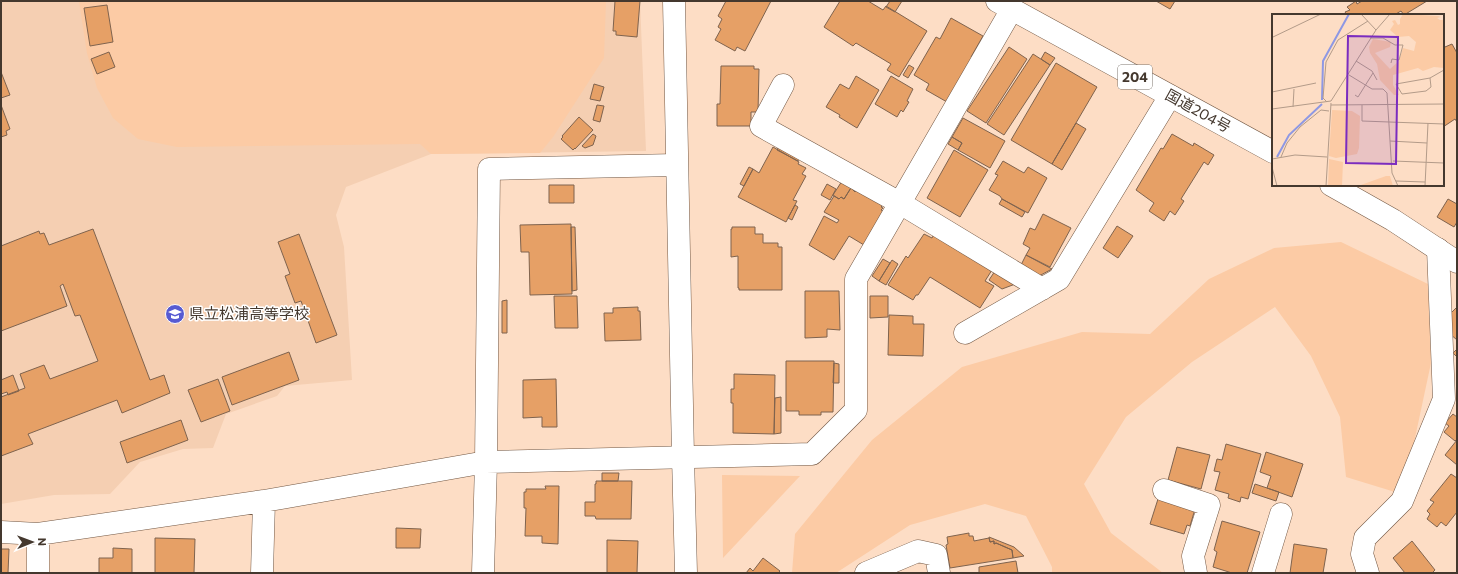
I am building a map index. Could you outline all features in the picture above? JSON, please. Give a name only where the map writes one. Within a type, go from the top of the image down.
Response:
[{"type":"main road","points":[[674,1],[676,165],[686,573]]},
{"type":"main road","points":[[1,532],[38,534],[264,500],[486,462],[812,454],[856,410],[856,279],[900,203],[1005,5]]},
{"type":"main road","name":"国道204号","points":[[1005,5],[1272,151]]},
{"type":"main road","points":[[783,85],[761,126],[900,203],[1042,289]]},
{"type":"main road","points":[[965,333],[1059,279],[1170,96]]},
{"type":"main road","points":[[483,573],[486,462],[489,169],[676,165]]},
{"type":"main road","points":[[1333,186],[1393,220],[1457,262]]},
{"type":"main road","points":[[1368,573],[1362,554],[1365,538],[1402,501],[1444,399],[1438,249]]},
{"type":"main road","points":[[1164,490],[1210,505],[1193,556],[1196,573]]},
{"type":"main road","points":[[262,573],[264,500]]},
{"type":"main road","points":[[1263,573],[1281,514]]},
{"type":"main road","points":[[38,534],[38,573]]},
{"type":"main road","points":[[866,573],[918,551],[936,555],[939,573]]},
{"type":"shaded area","name":"県立松浦高等学校","points":[[1,1],[640,1],[646,151],[431,154],[346,187],[336,215],[344,247],[352,380],[285,386],[277,396],[226,414],[213,448],[183,449],[140,462],[110,494],[54,495],[1,504]]},
{"type":"shaded area","points":[[79,1],[606,1],[604,58],[553,137],[540,153],[431,154],[420,144],[177,147],[138,139],[113,118],[97,88],[87,53]]},
{"type":"shaded area","points":[[1341,242],[1428,284],[1431,363],[1412,452],[1395,492],[1346,477],[1340,417],[1311,356],[1275,307],[1192,362],[1126,417],[1084,484],[1111,533],[1163,573],[1052,573],[1052,567],[1026,516],[985,504],[910,525],[836,573],[792,573],[795,534],[872,440],[962,367],[1082,332],[1150,334],[1209,279],[1274,248]]},
{"type":"shaded area","points":[[722,475],[800,476],[723,558]]},
{"type":"building","points":[[615,1],[640,1],[637,37],[616,35],[616,31],[613,31]]},
{"type":"building","points":[[726,1],[771,1],[745,51],[737,47],[735,51],[715,40],[721,29],[718,27],[722,19],[718,16]]},
{"type":"building","points":[[840,1],[868,1],[883,10],[886,6],[927,31],[899,77],[887,70],[891,64],[856,43],[853,46],[824,27]]},
{"type":"building","points":[[890,1],[902,1],[895,12],[886,7]]},
{"type":"building","points":[[1156,1],[1175,1],[1170,9]]},
{"type":"building","points":[[1356,1],[1357,4],[1362,1],[1427,1],[1406,14],[1403,14],[1401,11],[1396,14],[1346,14],[1345,12],[1350,10],[1347,7]]},
{"type":"building","points":[[107,5],[113,42],[90,46],[84,8]]},
{"type":"building","points":[[951,18],[983,36],[971,57],[974,59],[947,102],[926,90],[929,84],[914,75],[936,37],[940,39]]},
{"type":"building","points":[[1452,44],[1457,53],[1457,122],[1455,119],[1444,126],[1444,46],[1445,47]]},
{"type":"building","points":[[1009,47],[1027,59],[986,123],[967,111]]},
{"type":"building","points":[[109,52],[115,67],[97,74],[91,59]]},
{"type":"building","points":[[1045,52],[1055,58],[1050,65],[1041,59]]},
{"type":"building","points":[[1033,54],[1050,65],[1004,135],[987,124]]},
{"type":"building","points":[[1056,63],[1097,87],[1052,164],[1011,140]]},
{"type":"building","points":[[909,65],[914,68],[908,78],[903,75]]},
{"type":"building","points":[[721,66],[754,66],[754,69],[759,69],[758,112],[751,112],[751,126],[717,126],[717,104],[720,104]]},
{"type":"building","points":[[1,72],[10,95],[1,98]]},
{"type":"building","points":[[856,76],[879,90],[857,128],[839,117],[840,115],[826,107],[840,84],[849,89]]},
{"type":"building","points":[[891,76],[913,89],[907,101],[909,102],[903,112],[901,110],[897,117],[875,104]]},
{"type":"building","points":[[594,84],[604,87],[600,101],[590,99]]},
{"type":"building","points":[[1,105],[10,129],[6,131],[7,135],[1,137]]},
{"type":"building","points":[[597,105],[604,106],[600,122],[593,120]]},
{"type":"building","points":[[579,117],[593,130],[573,150],[561,139]]},
{"type":"building","points":[[963,118],[1005,141],[990,168],[958,150],[962,143],[952,137]]},
{"type":"building","points":[[1076,123],[1086,129],[1062,170],[1052,164]]},
{"type":"building","points":[[593,134],[596,136],[593,145],[585,148],[582,146]]},
{"type":"building","points":[[1172,134],[1193,146],[1194,143],[1214,155],[1208,165],[1204,162],[1181,199],[1184,201],[1175,215],[1170,211],[1164,221],[1149,211],[1154,203],[1136,190],[1161,148],[1163,149]]},
{"type":"building","points":[[952,137],[962,143],[958,150],[948,144]]},
{"type":"building","points":[[780,144],[800,156],[798,161],[777,150]]},
{"type":"building","points":[[773,147],[799,162],[798,164],[806,168],[802,174],[806,176],[793,200],[797,201],[786,222],[738,197],[753,169],[759,173]]},
{"type":"building","points":[[954,150],[988,170],[960,217],[927,198]]},
{"type":"building","points":[[1003,161],[1024,173],[1028,167],[1047,178],[1028,213],[989,190],[998,175],[995,174]]},
{"type":"building","points":[[749,167],[753,169],[744,186],[740,184]]},
{"type":"building","points":[[842,181],[852,186],[844,199],[841,197],[839,199],[833,195]]},
{"type":"building","points":[[827,184],[836,189],[830,200],[821,195]]},
{"type":"building","points":[[549,185],[574,185],[574,203],[549,203]]},
{"type":"building","points":[[851,188],[855,192],[857,188],[883,205],[881,210],[885,212],[864,245],[849,236],[834,260],[809,245],[824,216],[837,223],[839,220],[824,212],[834,196],[839,199],[841,197],[844,199]]},
{"type":"building","points":[[1002,199],[1025,212],[1022,217],[999,204]]},
{"type":"building","points":[[1448,199],[1457,204],[1457,222],[1454,227],[1437,217]]},
{"type":"building","points":[[795,205],[798,207],[792,220],[788,218]]},
{"type":"building","points":[[1043,214],[1071,228],[1050,267],[1026,255],[1030,248],[1023,244],[1030,228],[1035,230]]},
{"type":"building","points":[[571,224],[572,294],[530,295],[529,252],[521,252],[520,225]]},
{"type":"building","points":[[1117,226],[1133,236],[1118,258],[1103,248]]},
{"type":"building","points":[[571,227],[575,227],[577,290],[572,291]]},
{"type":"building","points":[[732,227],[755,227],[755,234],[763,234],[763,243],[778,243],[778,247],[782,247],[782,290],[739,290],[738,256],[731,257]]},
{"type":"building","points":[[93,229],[150,380],[164,375],[170,393],[122,413],[117,400],[28,434],[33,444],[1,456],[1,397],[25,388],[20,374],[44,365],[50,379],[98,361],[80,315],[75,316],[63,284],[60,286],[67,306],[1,331],[1,246],[39,231],[40,234],[44,233],[49,245]]},
{"type":"building","points":[[299,234],[337,335],[316,343],[301,301],[295,303],[285,276],[290,274],[278,242]]},
{"type":"building","points":[[924,234],[932,238],[934,234],[992,270],[985,281],[994,286],[980,308],[930,277],[913,300],[888,285],[906,256],[908,258]]},
{"type":"building","points":[[1026,255],[1052,269],[1039,276],[1021,265]]},
{"type":"building","points":[[883,259],[890,263],[879,281],[872,276]]},
{"type":"building","points":[[892,260],[898,264],[886,285],[879,281]]},
{"type":"building","points":[[997,268],[1018,283],[1002,289],[989,280]]},
{"type":"building","points":[[805,291],[839,291],[840,330],[827,329],[827,337],[805,338]]},
{"type":"building","points":[[554,296],[577,296],[578,328],[555,328]]},
{"type":"building","points":[[870,296],[888,296],[888,317],[870,318]]},
{"type":"building","points":[[507,300],[507,333],[502,333],[502,301]]},
{"type":"building","points":[[638,307],[638,311],[640,311],[641,340],[605,341],[604,313],[613,313],[613,308]]},
{"type":"building","points":[[1457,307],[1457,340],[1449,333],[1450,314]]},
{"type":"building","points":[[889,315],[913,316],[913,324],[924,324],[923,356],[888,355]]},
{"type":"building","points":[[1457,349],[1457,357],[1453,353]]},
{"type":"building","points":[[289,352],[299,380],[232,405],[222,377]]},
{"type":"building","points":[[786,361],[834,361],[833,412],[821,412],[821,415],[799,415],[799,411],[786,411]]},
{"type":"building","points":[[834,363],[839,364],[839,383],[833,383]]},
{"type":"building","points":[[734,374],[775,375],[774,434],[733,433],[733,403],[731,403],[731,389],[734,389]]},
{"type":"building","points":[[13,375],[19,391],[8,395],[7,392],[1,394],[1,380]]},
{"type":"building","points":[[218,379],[230,411],[201,422],[188,390]]},
{"type":"building","points":[[556,379],[557,427],[542,427],[542,417],[523,418],[523,380]]},
{"type":"building","points":[[781,397],[781,433],[774,434],[775,398]]},
{"type":"building","points":[[1453,414],[1457,417],[1457,439],[1455,441],[1444,432],[1449,426],[1445,423]]},
{"type":"building","points":[[181,420],[188,440],[127,463],[120,442]]},
{"type":"building","points":[[1457,440],[1457,465],[1445,455]]},
{"type":"building","points":[[1226,444],[1261,454],[1248,499],[1241,497],[1240,502],[1228,498],[1229,494],[1215,490],[1220,472],[1214,471],[1217,459],[1222,460]]},
{"type":"building","points":[[1177,447],[1210,455],[1201,489],[1168,480]]},
{"type":"building","points":[[1266,452],[1303,464],[1292,497],[1267,488],[1271,476],[1260,472]]},
{"type":"building","points":[[602,473],[619,473],[618,481],[602,481]]},
{"type":"building","points":[[1451,474],[1457,478],[1457,512],[1446,526],[1441,522],[1437,527],[1427,519],[1430,514],[1427,511],[1434,502],[1430,500]]},
{"type":"building","points":[[596,481],[632,481],[631,519],[596,519],[595,516],[585,516],[585,502],[595,502]]},
{"type":"building","points":[[1255,484],[1279,492],[1276,501],[1252,493]]},
{"type":"building","points":[[545,486],[559,486],[558,544],[542,543],[542,536],[525,536],[526,508],[524,508],[524,492],[526,492],[526,489],[546,489]]},
{"type":"building","points":[[1158,499],[1195,509],[1190,526],[1187,525],[1184,534],[1150,524]]},
{"type":"building","points":[[1222,521],[1260,532],[1247,573],[1232,573],[1213,567],[1217,552],[1214,550]]},
{"type":"building","points":[[396,528],[421,529],[420,548],[396,548]]},
{"type":"building","points":[[969,533],[969,536],[973,536],[974,541],[989,538],[990,542],[994,541],[994,544],[996,543],[1012,550],[1013,558],[950,568],[946,545],[948,544],[947,537]]},
{"type":"building","points":[[989,537],[1014,547],[1024,556],[1013,558],[1012,550],[996,543],[994,544],[994,541],[990,542]]},
{"type":"building","points":[[155,538],[195,539],[194,573],[155,573]]},
{"type":"building","points":[[607,540],[638,541],[637,573],[607,573]]},
{"type":"building","points":[[1412,541],[1435,570],[1432,573],[1405,573],[1393,558]]},
{"type":"building","points":[[1294,544],[1327,549],[1323,573],[1290,573]]},
{"type":"building","points":[[113,548],[132,549],[132,573],[99,573],[99,558],[113,558]]},
{"type":"building","points":[[1,549],[9,549],[8,573],[1,573]]},
{"type":"building","points":[[763,558],[780,571],[778,573],[746,573],[750,568],[753,571]]},
{"type":"building","points":[[1016,561],[1018,573],[979,573],[979,567]]},
{"type":"place","name":"県立松浦高等学校","points":[[175,314]]}]
